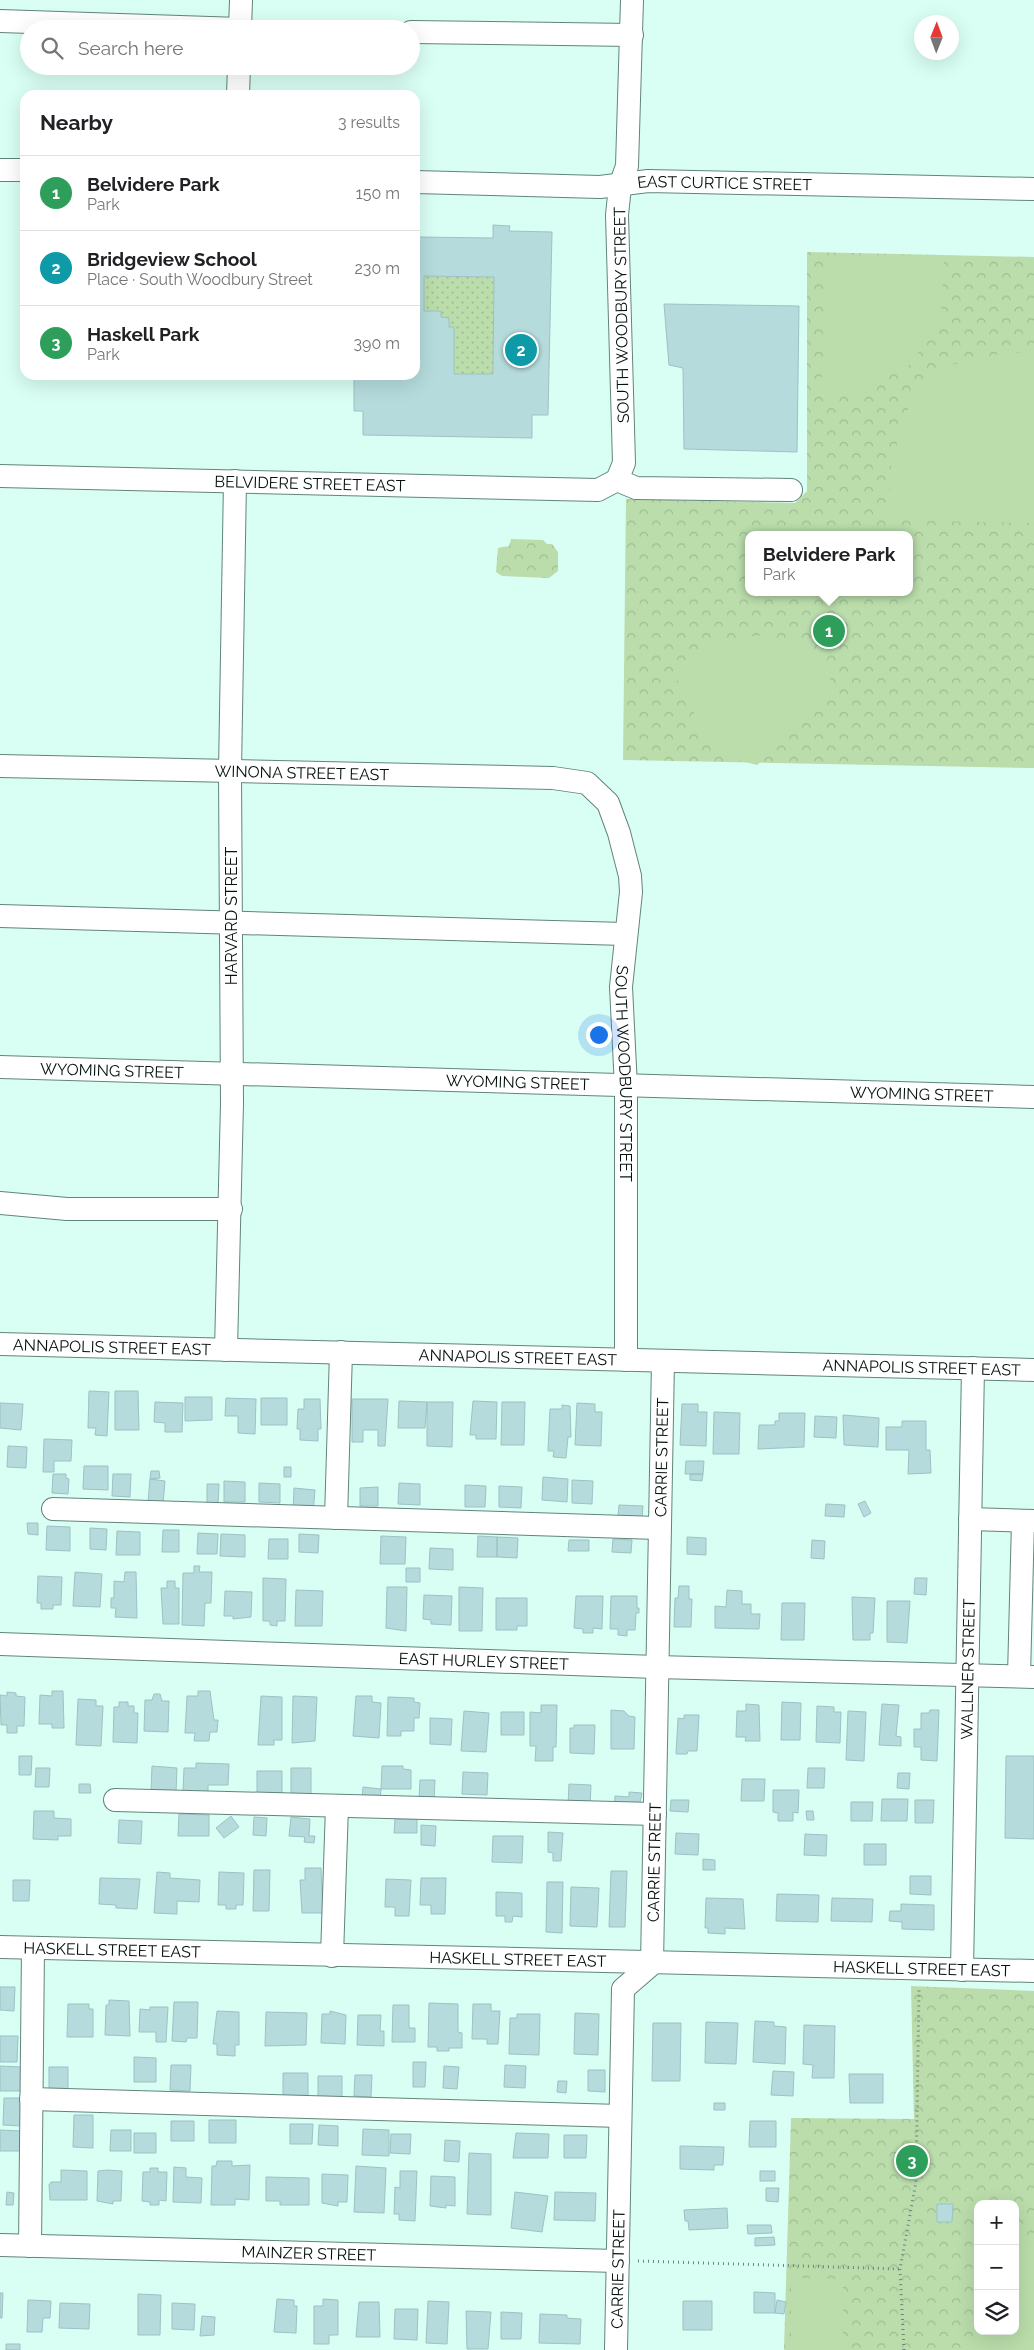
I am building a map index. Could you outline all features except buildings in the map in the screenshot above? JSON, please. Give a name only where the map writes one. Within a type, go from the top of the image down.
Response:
[{"type":"street","points":[[240,20],[241,0]]},
{"type":"street","name":"SOUTH WOODBURY STREET","points":[[618,480],[624,463],[617,215],[620,186],[626,166],[632,0]]},
{"type":"street","points":[[0,21],[20,22]]},
{"type":"street","points":[[420,32],[632,35]]},
{"type":"street","points":[[238,90],[239,75]]},
{"type":"street","points":[[0,170],[20,170]]},
{"type":"street","name":"EAST CURTICE STREET","points":[[420,182],[620,186],[648,181],[1034,189]]},
{"type":"street","name":"BELVIDERE STREET EAST","points":[[0,476],[598,490],[618,480]]},
{"type":"street","points":[[618,480],[636,488],[791,490]]},
{"type":"street","name":"HARVARD STREET","points":[[226,1350],[232,1074],[230,771],[235,481]]},
{"type":"street","name":"WINONA STREET EAST","points":[[0,766],[553,778],[587,783],[599,794]]},
{"type":"street","name":"SOUTH WOODBURY STREET","points":[[599,794],[608,803],[619,833],[630,876],[631,892],[625,934],[621,987],[626,1086],[626,1360]]},
{"type":"street","points":[[0,916],[625,934]]},
{"type":"street","name":"WYOMING STREET","points":[[0,1067],[1034,1097]]},
{"type":"street","points":[[0,1203],[68,1210],[230,1209]]},
{"type":"street","name":"ANNAPOLIS STREET EAST","points":[[0,1344],[1034,1370]]},
{"type":"street","points":[[336,1518],[341,1352]]},
{"type":"street","name":"CARRIE STREET","points":[[616,2350],[622,1989],[652,1964],[662,1361]]},
{"type":"street","name":"WALLNER STREET","points":[[962,1970],[973,1368]]},
{"type":"street","points":[[53,1509],[658,1528]]},
{"type":"street","points":[[970,1519],[1028,1521],[1026,1676]]},
{"type":"street","name":"EAST HURLEY STREET","points":[[0,1644],[656,1667],[1026,1676]]},
{"type":"street","points":[[116,1800],[655,1814]]},
{"type":"street","points":[[332,1956],[337,1806]]},
{"type":"street","name":"HASKELL STREET EAST","points":[[0,1947],[652,1964],[1034,1971]]},
{"type":"street","points":[[30,2246],[33,1948]]},
{"type":"street","points":[[31,2099],[620,2116]]},
{"type":"street","name":"MAINZER STREET","points":[[0,2245],[618,2261]]},
{"type":"path","points":[[904,2350],[900,2269],[916,2182],[920,1969]]},
{"type":"path","points":[[618,2261],[900,2269]]},
{"type":"green space","points":[[807,252],[1034,257],[1034,768],[623,760],[626,499],[795,503],[807,491]]},
{"type":"green space","points":[[840,255],[944,260],[941,318],[911,364],[864,390],[821,391],[827,269]]},
{"type":"green space","points":[[424,276],[494,277],[493,374],[454,374],[454,328],[449,327],[449,318],[441,317],[441,311],[424,311]]},
{"type":"green space","points":[[1034,352],[1034,523],[889,520],[891,463],[911,400],[952,365],[1003,353]]},
{"type":"green space","points":[[511,539],[543,540],[547,544],[552,544],[558,552],[558,571],[549,578],[502,576],[496,572],[498,548],[509,546]]},
{"type":"green space","points":[[763,635],[811,648],[838,692],[757,765],[715,754],[673,671],[708,641]]},
{"type":"green space","points":[[911,1986],[1034,1991],[1034,2350],[784,2350],[791,2118],[914,2119]]},
{"type":"green space","points":[[972,2239],[974,2239],[974,2335],[1019,2335],[1019,2241],[1034,2245],[1034,2350],[974,2350]]},
{"type":"green space","points":[[791,2278],[843,2279],[843,2350],[791,2350]]},
{"type":"place","name":"Bridgeview School","points":[[521,350]]},
{"type":"place","name":"Belvidere Park","points":[[829,631]]},
{"type":"place","name":"Haskell Park","points":[[912,2161]]}]
